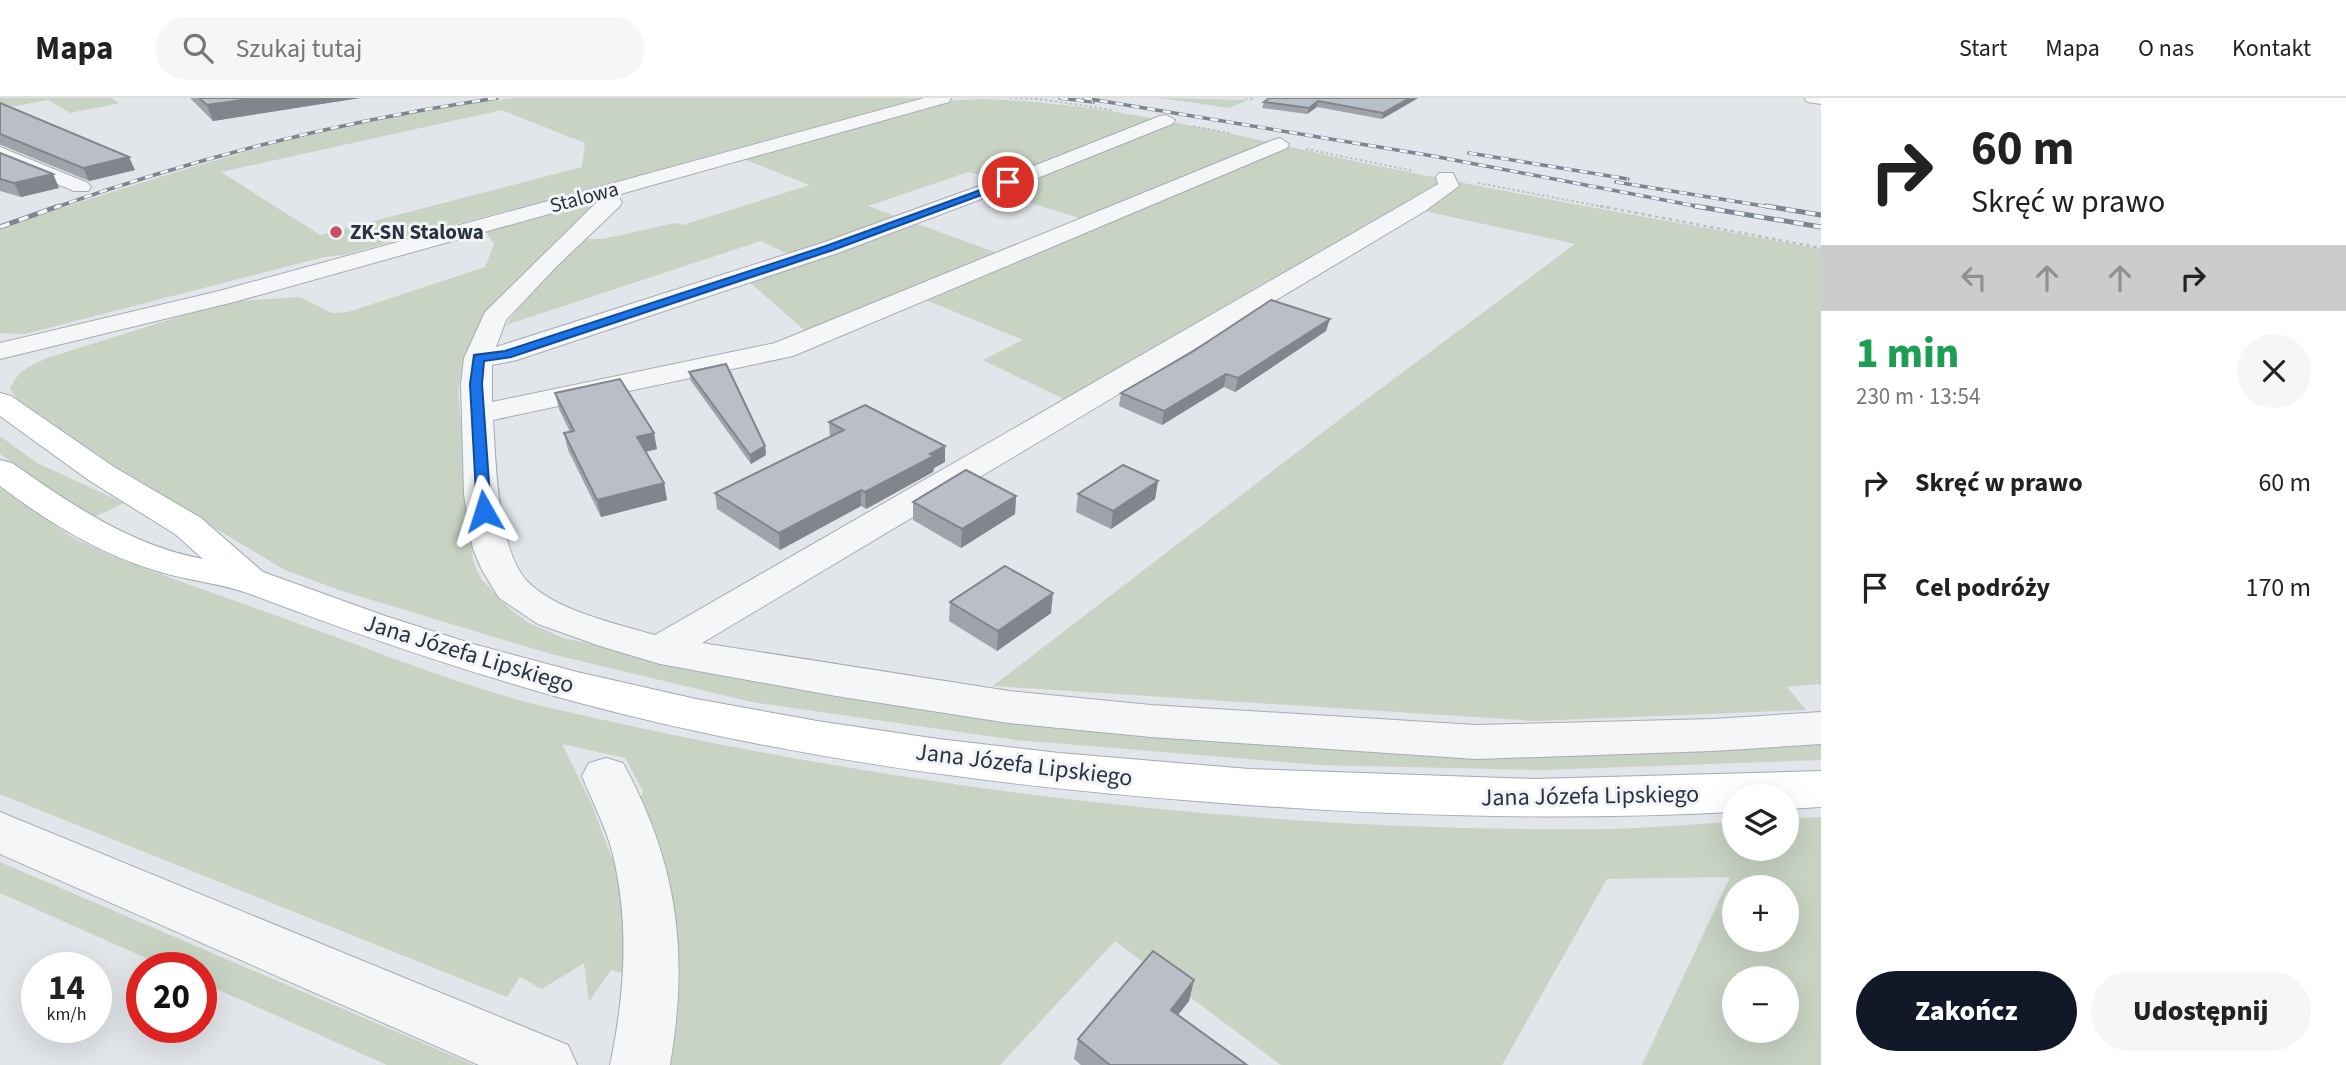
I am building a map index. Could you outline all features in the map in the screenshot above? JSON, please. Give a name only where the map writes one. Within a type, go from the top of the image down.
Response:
[{"type":"main road","name":"Jana Józefa Lipskiego","points":[[0,402],[102,474],[188,526],[250,580]]},
{"type":"main road","name":"Jana Józefa Lipskiego","points":[[0,470],[71,520],[118,545],[174,564],[250,580],[389,632],[579,687],[808,736],[960,759],[1141,780],[1422,797],[1605,797],[1821,789]]},
{"type":"street","name":"Stalowa","points":[[0,351],[225,297],[943,98]]},
{"type":"street","points":[[1814,98],[1821,99]]},
{"type":"street","points":[[478,358],[507,355],[830,248],[1033,173],[1166,120]]},
{"type":"street","points":[[478,414],[783,350],[1280,144]]},
{"type":"street","points":[[0,153],[81,187]]},
{"type":"street","points":[[660,650],[1417,206],[1449,186],[1446,177]]},
{"type":"street","points":[[604,192],[611,202],[548,261],[495,318],[478,358],[481,495],[486,527],[501,570],[513,589],[552,615],[660,650],[957,700],[1151,721],[1476,742],[1713,735],[1821,728]]},
{"type":"street","name":"Stalowa","points":[[0,366],[225,297]]},
{"type":"street","points":[[606,776],[636,850],[646,901],[650,943],[649,1023],[639,1065]]},
{"type":"street","points":[[0,832],[547,1065]]},
{"type":"path","points":[[1245,98],[1253,99]]},
{"type":"green space","points":[[0,98],[110,98],[120,103],[70,113],[48,100],[0,109]]},
{"type":"green space","points":[[514,98],[921,98],[343,255],[324,257],[25,334],[0,333],[0,228],[254,149],[382,119]],"holes":[[[502,110],[585,143],[582,167],[320,235],[221,172]]]},
{"type":"green space","points":[[1160,98],[1247,100],[1230,108]]},
{"type":"green space","points":[[981,99],[1031,102],[1130,114],[1433,177],[1821,249],[1821,686],[1787,687],[1806,710],[1536,721],[993,686],[1348,413],[1575,244],[1406,207],[1072,403],[983,360],[1023,340],[909,293],[810,335],[747,280],[801,260],[761,241],[506,325],[525,299],[582,239],[603,239],[675,223],[683,225],[810,185],[741,158],[945,101]],"holes":[[[968,172],[1015,184],[996,192],[1085,220],[1003,255],[868,206]]]},
{"type":"green space","points":[[593,201],[600,202],[466,357],[458,389],[473,561],[481,579],[511,610],[529,623],[563,638],[737,675],[893,702],[1821,739],[1821,760],[1542,770],[1319,765],[1016,740],[752,702],[551,654],[342,591],[285,570],[118,470],[17,399],[10,389],[20,373],[47,358],[226,302],[300,297],[332,313],[348,312],[485,267],[494,244],[484,230]]},
{"type":"green space","points":[[0,436],[37,463],[124,503],[91,519],[0,454]]},
{"type":"green space","points":[[0,488],[73,538],[114,557],[462,683],[546,707],[808,761],[1074,800],[1208,814],[1476,828],[1610,829],[1722,823],[1722,861],[1799,861],[1799,818],[1821,817],[1821,1065],[1642,1065],[1722,894],[1722,952],[1799,952],[1799,875],[1722,875],[1722,877],[1607,879],[1502,1065],[1281,1065],[1115,941],[1000,1065],[664,1065],[638,806],[643,791],[625,758],[562,744],[591,803],[622,884],[626,935],[624,973],[611,970],[589,1002],[584,963],[542,989],[520,977],[507,997],[0,794]]},
{"type":"green space","points":[[0,862],[210,952],[132,952],[0,893]]},
{"type":"green space","points":[[217,955],[474,1065],[387,1065],[217,989]]},
{"type":"building","points":[[199,98],[256,98],[207,105]]},
{"type":"building","points":[[1269,98],[1410,98],[1383,113],[1318,101],[1309,108],[1264,102]]},
{"type":"building","points":[[0,103],[129,157],[83,168],[0,134]]},
{"type":"building","points":[[0,153],[53,174],[14,183],[0,179]]},
{"type":"building","points":[[1271,300],[1330,319],[1238,378],[1226,374],[1164,411],[1121,393],[1192,352]]},
{"type":"building","points":[[726,364],[765,446],[750,455],[689,372]]},
{"type":"building","points":[[620,379],[654,433],[637,437],[664,483],[597,500],[564,433],[574,431],[555,393]]},
{"type":"building","points":[[865,405],[945,446],[930,454],[934,456],[779,533],[715,493],[844,430],[829,422]]},
{"type":"building","points":[[1123,465],[1158,481],[1113,511],[1078,494]]},
{"type":"building","points":[[966,470],[1016,496],[962,529],[913,502]]},
{"type":"building","points":[[1005,566],[1053,593],[998,631],[950,602]]},
{"type":"building","points":[[1153,951],[1194,980],[1171,1010],[1247,1065],[1110,1065],[1078,1039]]},
{"type":"railway","points":[[54,208],[163,172],[273,142],[384,117],[497,98]]},
{"type":"railway","points":[[1060,98],[1093,102]]},
{"type":"railway","points":[[1084,98],[1433,156],[1699,207]]},
{"type":"railway","points":[[1469,153],[1628,179]]},
{"type":"railway","points":[[1616,182],[1776,208]]},
{"type":"railway","points":[[0,227],[59,206]]},
{"type":"railway","points":[[1695,206],[1699,207]]},
{"type":"railway","points":[[1766,206],[1821,215]]},
{"type":"railway","points":[[1699,207],[1821,227]]},
{"type":"railway","points":[[1699,207],[1706,208]]},
{"type":"place","name":"ZK-SN Stalowa","points":[[336,232]]},
{"type":"route","points":[[484,511],[476,384],[478,358],[507,355],[830,248],[1008,182]]}]
